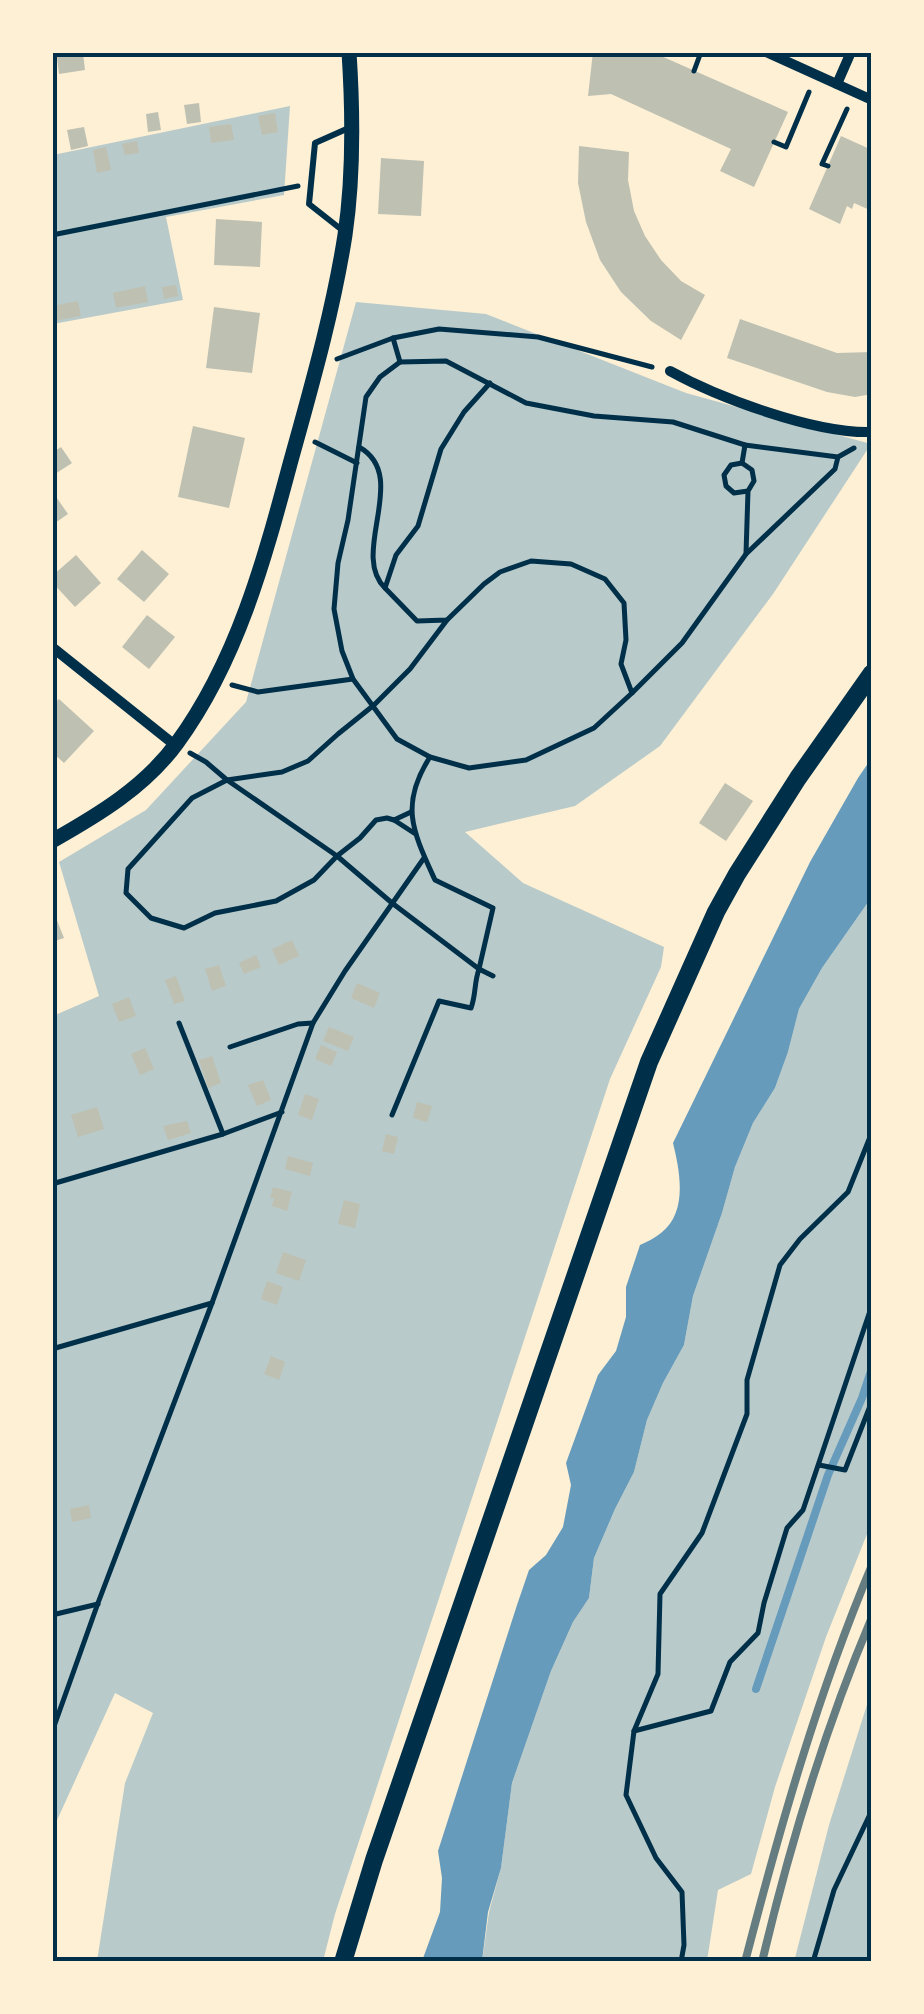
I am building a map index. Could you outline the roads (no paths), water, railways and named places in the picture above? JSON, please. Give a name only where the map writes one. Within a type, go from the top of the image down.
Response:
[{"type":"main road","points":[[343,1962],[374,1860],[650,1062],[716,912],[737,874],[836,721],[872,673]]},
{"type":"street","points":[[52,841],[134,790],[176,746],[217,681],[262,568],[332,307],[345,234],[352,127],[349,52]]},
{"type":"street","points":[[766,52],[872,100]]},
{"type":"street","points":[[837,84],[851,52]]},
{"type":"street","points":[[670,371],[752,406],[812,424],[872,432]]},
{"type":"street","points":[[52,647],[176,746]]},
{"type":"lane","points":[[345,234],[309,204],[315,143],[352,127]]},
{"type":"water","points":[[871,759],[871,898],[822,968],[799,1009],[775,1088],[753,1123],[735,1167],[693,1296],[684,1345],[647,1420],[634,1472],[594,1558],[589,1598],[573,1622],[551,1671],[512,1783],[501,1868],[488,1912],[482,1961],[422,1961],[440,1912],[442,1878],[438,1851],[517,1605],[529,1570],[546,1555],[563,1527],[571,1485],[566,1463],[598,1375],[616,1351],[626,1317],[626,1287],[640,1245],[670,1224],[679,1203],[673,1143],[810,862]]},
{"type":"waterway","points":[[756,1689],[828,1475],[872,1368]]},
{"type":"railway","points":[[745,1962],[801,1761],[872,1565]]},
{"type":"railway","points":[[762,1962],[810,1787],[872,1617]]}]
